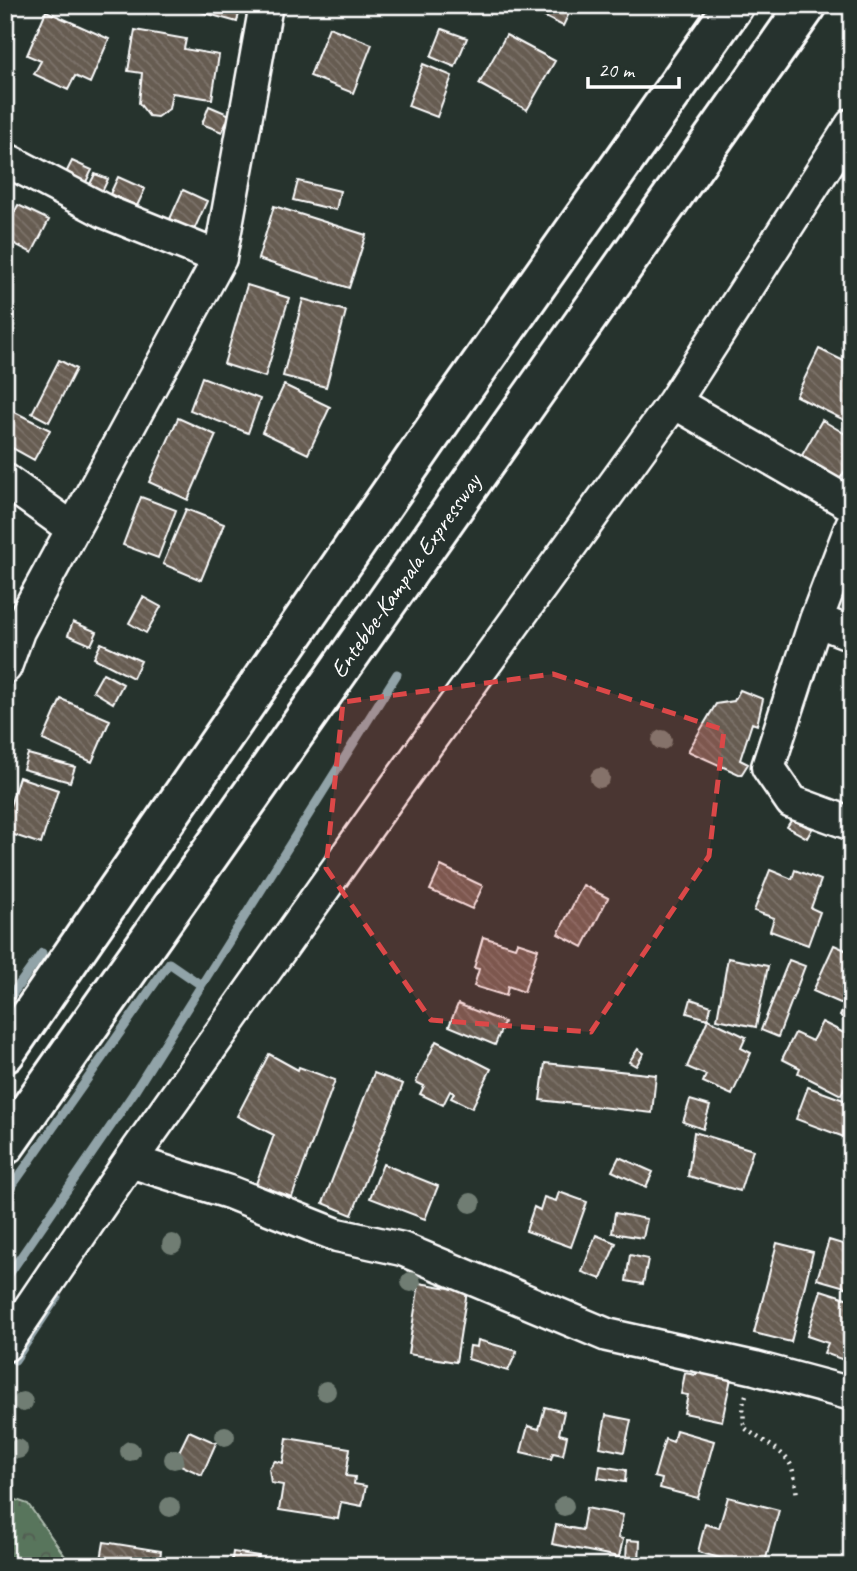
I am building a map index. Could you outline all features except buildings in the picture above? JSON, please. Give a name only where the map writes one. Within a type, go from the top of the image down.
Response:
[{"type":"highway","points":[[5,1053],[428,438],[734,5]]},
{"type":"highway","name":"Entebbe-Kampala Expressway","points":[[5,1145],[807,5]]},
{"type":"street","points":[[5,667],[18,631],[220,258],[266,5]]},
{"type":"street","points":[[5,1345],[130,1161],[674,401],[852,125]]},
{"type":"street","points":[[5,159],[106,212],[220,258]]},
{"type":"street","points":[[674,401],[852,506]]},
{"type":"street","points":[[5,480],[73,529]]},
{"type":"street","points":[[852,525],[816,620],[768,767],[792,802],[852,824]]},
{"type":"street","points":[[816,620],[852,634]]},
{"type":"street","points":[[130,1161],[229,1192],[337,1235],[402,1249],[607,1335],[755,1368],[852,1394]]},
{"type":"path","points":[[755,1368],[743,1404],[744,1427],[756,1438],[778,1450],[792,1465],[797,1497]]},
{"type":"highlighted area","points":[[553,674],[724,730],[709,856],[591,1032],[431,1020],[326,868],[343,702]]},
{"type":"green space","points":[[5,1496],[28,1504],[72,1566],[5,1566]]},
{"type":"waterway","points":[[5,1280],[133,1094],[397,674]]},
{"type":"waterway","points":[[5,1004],[42,953]]},
{"type":"waterway","points":[[5,1196],[169,963],[201,985]]},
{"type":"waterway","points":[[15,1360],[57,1297]]}]
